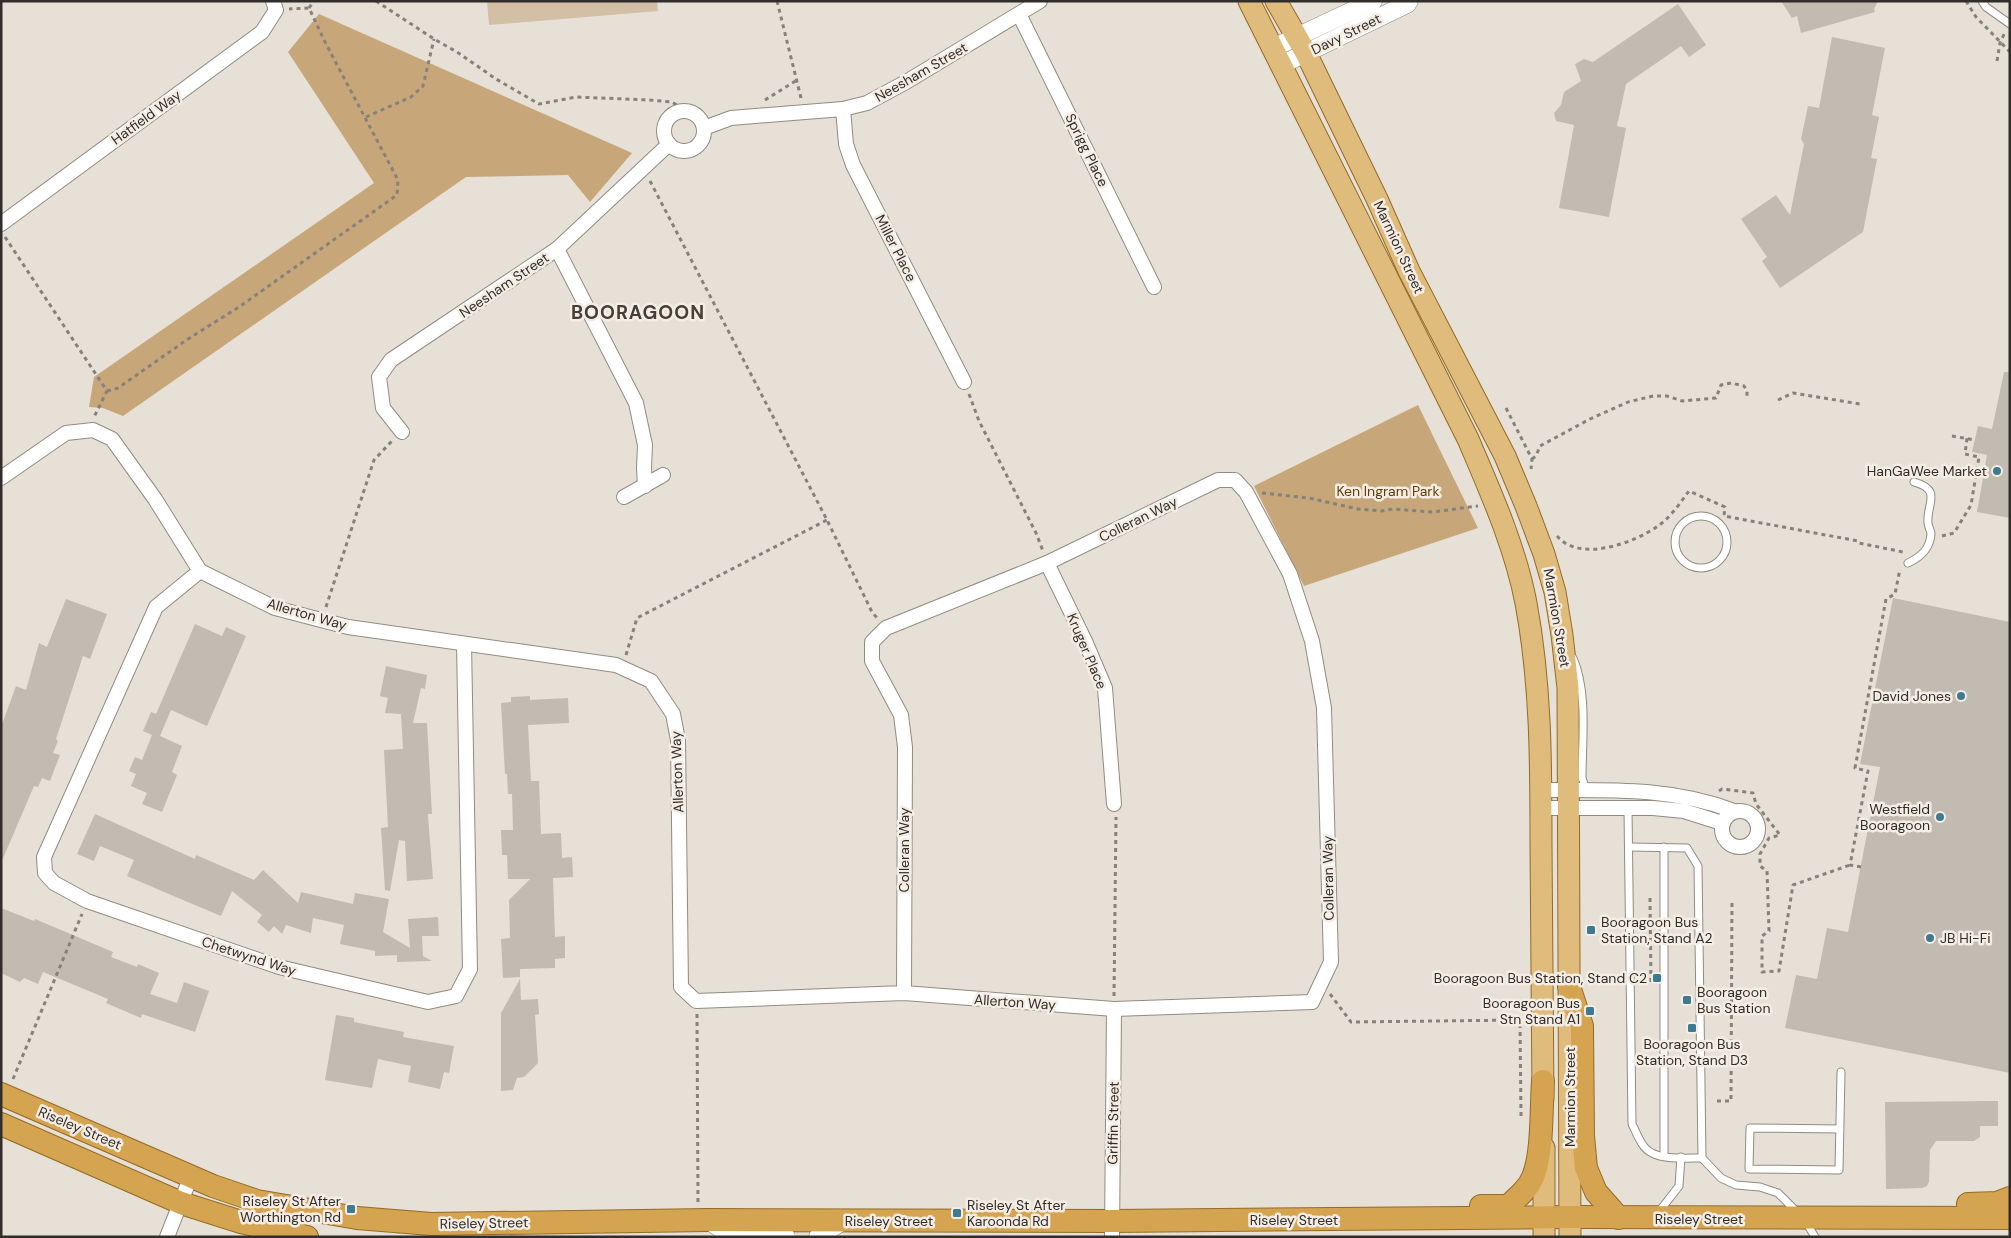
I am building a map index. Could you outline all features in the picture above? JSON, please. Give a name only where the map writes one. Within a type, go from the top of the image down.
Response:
[{"type":"highway","points":[[1569,986],[1582,1026],[1583,1136],[1586,1168],[1596,1192],[1619,1218]]},
{"type":"highway","points":[[1373,1219],[1404,1206],[1508,1206],[1524,1192],[1533,1177],[1538,1159],[1543,1081]]},
{"type":"highway","name":"Riseley Street","points":[[4,1095],[191,1176],[257,1201],[357,1218],[431,1224],[703,1212],[840,1222],[1112,1229],[1373,1219],[1570,1227],[1619,1218],[1810,1228],[1934,1218],[2010,1218]]},
{"type":"highway","name":"Riseley Street","points":[[1,1124],[181,1203],[241,1222],[307,1237]]},
{"type":"highway","points":[[1934,1218],[1954,1204],[1997,1203],[2010,1198]]},
{"type":"main road","name":"Marmion Street","points":[[1249,1],[1468,439],[1494,499],[1510,543],[1525,601],[1534,650],[1539,694],[1542,799],[1544,1227]]},
{"type":"main road","name":"Marmion Street","points":[[1276,1],[1301,45],[1378,199],[1409,271],[1505,456],[1549,568],[1562,634],[1568,688],[1574,796],[1569,986],[1570,1227]]},
{"type":"street","name":"Neesham Street","points":[[704,128],[731,118],[842,109],[867,103],[906,82],[1040,1]]},
{"type":"street","name":"Davy Street","points":[[1277,57],[1301,45],[1372,1]]},
{"type":"street","name":"Davy Street","points":[[1301,45],[1407,4],[1409,1]]},
{"type":"street","name":"Hatfield Way","points":[[1,224],[262,32],[274,6]]},
{"type":"street","name":"Sprigg Place","points":[[1019,14],[1154,286]]},
{"type":"street","name":"Miller Place","points":[[842,109],[846,144],[853,165],[964,382]]},
{"type":"street","points":[[686,111],[698,116],[704,128],[704,138],[700,144],[693,150],[686,152],[678,151],[669,144],[664,133],[665,125],[669,118],[675,113],[686,111]]},
{"type":"street","name":"Neesham Street","points":[[402,432],[383,408],[379,377],[391,360],[557,249],[669,144]]},
{"type":"street","points":[[557,249],[636,403],[645,445],[645,486]]},
{"type":"street","points":[[1,478],[66,433],[93,430],[112,438],[155,499],[200,571]]},
{"type":"street","points":[[624,497],[663,475]]},
{"type":"street","name":"Colleran Way","points":[[904,993],[905,747],[901,715],[872,661],[872,642],[886,628],[1047,563],[1218,480],[1235,480],[1246,492],[1290,574],[1312,641],[1324,708],[1330,962],[1322,984],[1312,1002]]},
{"type":"street","name":"Kruger Place","points":[[1047,563],[1085,641],[1105,688],[1114,804]]},
{"type":"street","name":"Allerton Way","points":[[200,571],[275,608],[324,619],[348,627],[616,665],[651,681],[673,714],[678,740],[681,987],[696,1001],[904,993],[1114,1009],[1312,1002]]},
{"type":"street","name":"Chetwynd Way","points":[[200,571],[156,608],[44,856],[44,873],[54,883],[87,901],[279,968],[428,1002],[456,996],[470,969],[464,644]]},
{"type":"street","points":[[1542,799],[1652,792],[1680,795],[1734,811],[1746,811],[1755,818],[1759,830],[1754,841],[1744,847],[1732,845],[1723,836],[1722,824],[1725,818],[1734,811]]},
{"type":"street","points":[[1574,796],[1628,809],[1684,811],[1722,824]]},
{"type":"street","name":"Griffin Street","points":[[1112,1229],[1114,1009]]},
{"type":"street","points":[[167,1237],[191,1176]]},
{"type":"street","points":[[703,1212],[726,1232],[783,1234],[786,1237]]},
{"type":"street","points":[[818,1237],[840,1222]]},
{"type":"lane","points":[[1982,1],[1986,7],[2010,24]]},
{"type":"lane","points":[[1905,562],[1924,553],[1928,548],[1931,532],[1928,522],[1932,497],[1929,489],[1924,485],[1914,482]]},
{"type":"lane","points":[[1700,515],[1716,520],[1726,533],[1727,541],[1723,556],[1718,562],[1704,568],[1689,565],[1682,561],[1674,543],[1680,525],[1688,518],[1700,515]]},
{"type":"lane","points":[[1628,809],[1632,1124],[1639,1140],[1651,1152],[1664,1156],[1702,1158]]},
{"type":"lane","points":[[1629,847],[1686,848],[1698,866],[1702,1158],[1720,1178],[1736,1185],[1760,1187],[1778,1193],[1810,1228]]},
{"type":"lane","points":[[1664,847],[1664,1156]]},
{"type":"lane","points":[[1840,1129],[1750,1128],[1749,1169],[1840,1170],[1841,1072]]},
{"type":"lane","points":[[1653,1219],[1678,1186],[1681,1158]]},
{"type":"path","points":[[308,8],[314,1]]},
{"type":"path","points":[[376,1],[496,79],[539,104],[576,97],[672,102],[686,111]]},
{"type":"path","points":[[777,1],[804,113]]},
{"type":"path","points":[[1966,1],[1976,17],[2000,44],[2010,52]]},
{"type":"path","points":[[274,6],[308,8]]},
{"type":"path","points":[[93,430],[94,414],[107,391],[118,388],[188,339],[239,307],[397,195],[398,180],[308,8]]},
{"type":"path","points":[[366,117],[410,97],[423,86],[434,39]]},
{"type":"path","points":[[1998,61],[2000,44]]},
{"type":"path","points":[[756,117],[760,103],[797,80]]},
{"type":"path","points":[[643,168],[827,520],[872,612],[886,628]]},
{"type":"path","points":[[1,232],[107,391]]},
{"type":"path","points":[[964,382],[979,421],[1036,532],[1047,563]]},
{"type":"path","points":[[1532,459],[1536,456],[1540,446],[1628,402],[1654,396],[1667,396],[1682,401],[1716,398],[1721,385],[1731,383],[1744,386],[1747,398]]},
{"type":"path","points":[[1778,400],[1793,392],[1860,404]]},
{"type":"path","points":[[324,619],[374,460],[402,432]]},
{"type":"path","points":[[1952,436],[1975,440]]},
{"type":"path","points":[[1556,534],[1560,539],[1575,548],[1594,551],[1606,548],[1645,534],[1658,526],[1669,516],[1689,491],[1726,507],[1724,516],[1858,541],[1859,543],[1903,552],[1913,548],[1916,543],[1954,533],[1971,505],[1979,457],[1965,454],[1967,438]]},
{"type":"path","points":[[1246,492],[1309,498],[1358,509],[1381,511],[1394,509],[1432,512],[1474,508]]},
{"type":"path","points":[[622,668],[637,618],[827,520]]},
{"type":"path","points":[[1902,557],[1903,552]]},
{"type":"path","points":[[1850,865],[1868,770],[1855,768],[1886,599],[1895,594],[1905,562]]},
{"type":"path","points":[[1114,804],[1117,830],[1114,1009]]},
{"type":"path","points":[[1762,972],[1779,971],[1793,885],[1850,865],[1861,867]]},
{"type":"path","points":[[4,1095],[87,901]]},
{"type":"path","points":[[1717,1101],[1731,1101],[1732,901]]},
{"type":"path","points":[[1322,984],[1351,1022],[1520,1020],[1521,1124]]},
{"type":"path","points":[[696,1001],[703,1212]]},
{"type":"shaded area","points":[[487,1],[657,1],[658,11],[489,25]]},
{"type":"green space","points":[[319,14],[632,153],[590,202],[568,175],[466,177],[123,416],[103,408],[89,407],[94,377],[374,183],[288,52]]},
{"type":"green space","name":"Ken Ingram Park","points":[[1418,405],[1478,528],[1304,586],[1254,486]]},
{"type":"building","points":[[1781,1],[1878,1],[1874,9],[1875,12],[1801,33],[1797,16],[1792,18]]},
{"type":"building","points":[[1678,4],[1706,45],[1689,57],[1681,46],[1626,84],[1617,126],[1626,128],[1609,217],[1559,208],[1574,125],[1556,121],[1554,113],[1561,105],[1564,92],[1581,81],[1575,64],[1584,59],[1593,62]]},
{"type":"building","points":[[1832,37],[1885,48],[1872,115],[1879,117],[1871,158],[1877,159],[1863,232],[1780,288],[1762,261],[1767,257],[1741,219],[1776,195],[1790,215],[1804,144],[1801,139],[1808,106],[1819,108]]},
{"type":"building","points":[[2004,372],[2010,372],[2010,518],[1977,512],[1987,455],[1972,452],[1978,426],[1992,429]]},
{"type":"building","name":"Westfield Booragoon","points":[[1893,598],[2010,622],[2010,1073],[1785,1028],[1796,975],[1817,979],[1827,928],[1848,932],[1880,767],[1860,764]]},
{"type":"building","points":[[66,599],[107,614],[90,659],[83,656],[56,739],[58,741],[53,753],[60,755],[50,781],[42,778],[38,787],[34,786],[1,863],[1,727],[16,686],[26,690],[39,643],[47,647]]},
{"type":"building","points":[[195,624],[222,636],[226,627],[246,636],[207,726],[171,710],[160,736],[182,746],[172,772],[177,775],[162,812],[142,804],[147,793],[131,786],[136,774],[129,771],[135,757],[142,760],[152,735],[143,731],[151,712],[156,714]]},
{"type":"building","points":[[386,666],[427,675],[425,689],[421,688],[413,723],[427,723],[432,814],[428,814],[428,816],[433,879],[407,881],[405,841],[399,840],[390,891],[385,890],[381,828],[388,827],[384,750],[403,749],[401,714],[385,713],[388,698],[380,696]]},
{"type":"building","points":[[530,696],[530,700],[568,698],[569,723],[528,725],[531,781],[539,781],[541,834],[561,833],[562,858],[572,857],[573,877],[553,878],[555,937],[565,936],[565,958],[555,959],[555,968],[520,969],[520,977],[503,978],[501,939],[510,938],[509,900],[530,879],[508,879],[507,855],[502,855],[501,830],[513,830],[512,794],[508,794],[507,774],[505,774],[501,703],[511,702],[511,697]]},
{"type":"building","points":[[95,814],[195,859],[196,855],[254,880],[263,870],[298,903],[301,892],[353,904],[355,893],[389,899],[383,932],[410,948],[408,919],[438,917],[439,936],[422,936],[423,956],[432,961],[397,962],[397,955],[375,956],[375,951],[340,944],[344,925],[313,918],[311,933],[286,925],[282,934],[274,926],[269,932],[257,922],[262,915],[232,891],[221,916],[127,876],[134,860],[100,846],[94,861],[77,854]]},
{"type":"building","points":[[1,908],[34,921],[35,919],[113,952],[111,957],[137,967],[138,964],[159,973],[150,994],[177,1003],[184,982],[209,991],[195,1032],[142,1014],[141,1018],[106,1003],[108,999],[43,972],[38,984],[24,978],[20,982],[1,973]]},
{"type":"building","points":[[520,979],[521,1000],[538,999],[539,1014],[535,1015],[538,1063],[524,1077],[517,1078],[513,1090],[501,1091],[501,1013]]},
{"type":"building","points":[[336,1015],[354,1018],[354,1022],[404,1032],[403,1037],[454,1046],[449,1073],[444,1072],[440,1089],[408,1082],[411,1066],[378,1059],[372,1088],[325,1080]]},
{"type":"building","points":[[1998,1101],[1998,1126],[1980,1126],[1980,1137],[1974,1141],[1936,1141],[1930,1150],[1929,1182],[1927,1186],[1922,1188],[1886,1189],[1885,1102]]},
{"type":"place","name":"HanGaWee Market","points":[[1997,471]]},
{"type":"place","name":"David Jones","points":[[1961,696]]},
{"type":"place","name":"Westfield Booragoon","points":[[1940,817]]},
{"type":"place","name":"Booragoon Bus Station, Stand A2","points":[[1591,930]]},
{"type":"place","name":"JB Hi-Fi","points":[[1930,938]]},
{"type":"place","name":"Booragoon Bus Station, Stand C2","points":[[1657,978]]},
{"type":"place","name":"Booragoon Bus Station","points":[[1687,1000]]},
{"type":"place","name":"Booragoon Bus Stn Stand A1","points":[[1590,1011]]},
{"type":"place","name":"Booragoon Bus Station, Stand D3","points":[[1692,1028]]},
{"type":"place","name":"Riseley St After Worthington Rd","points":[[351,1209]]},
{"type":"place","name":"Riseley St After Karoonda Rd","points":[[957,1213]]},
{"type":"district","name":"BOORAGOON","points":[[638,312]]}]
